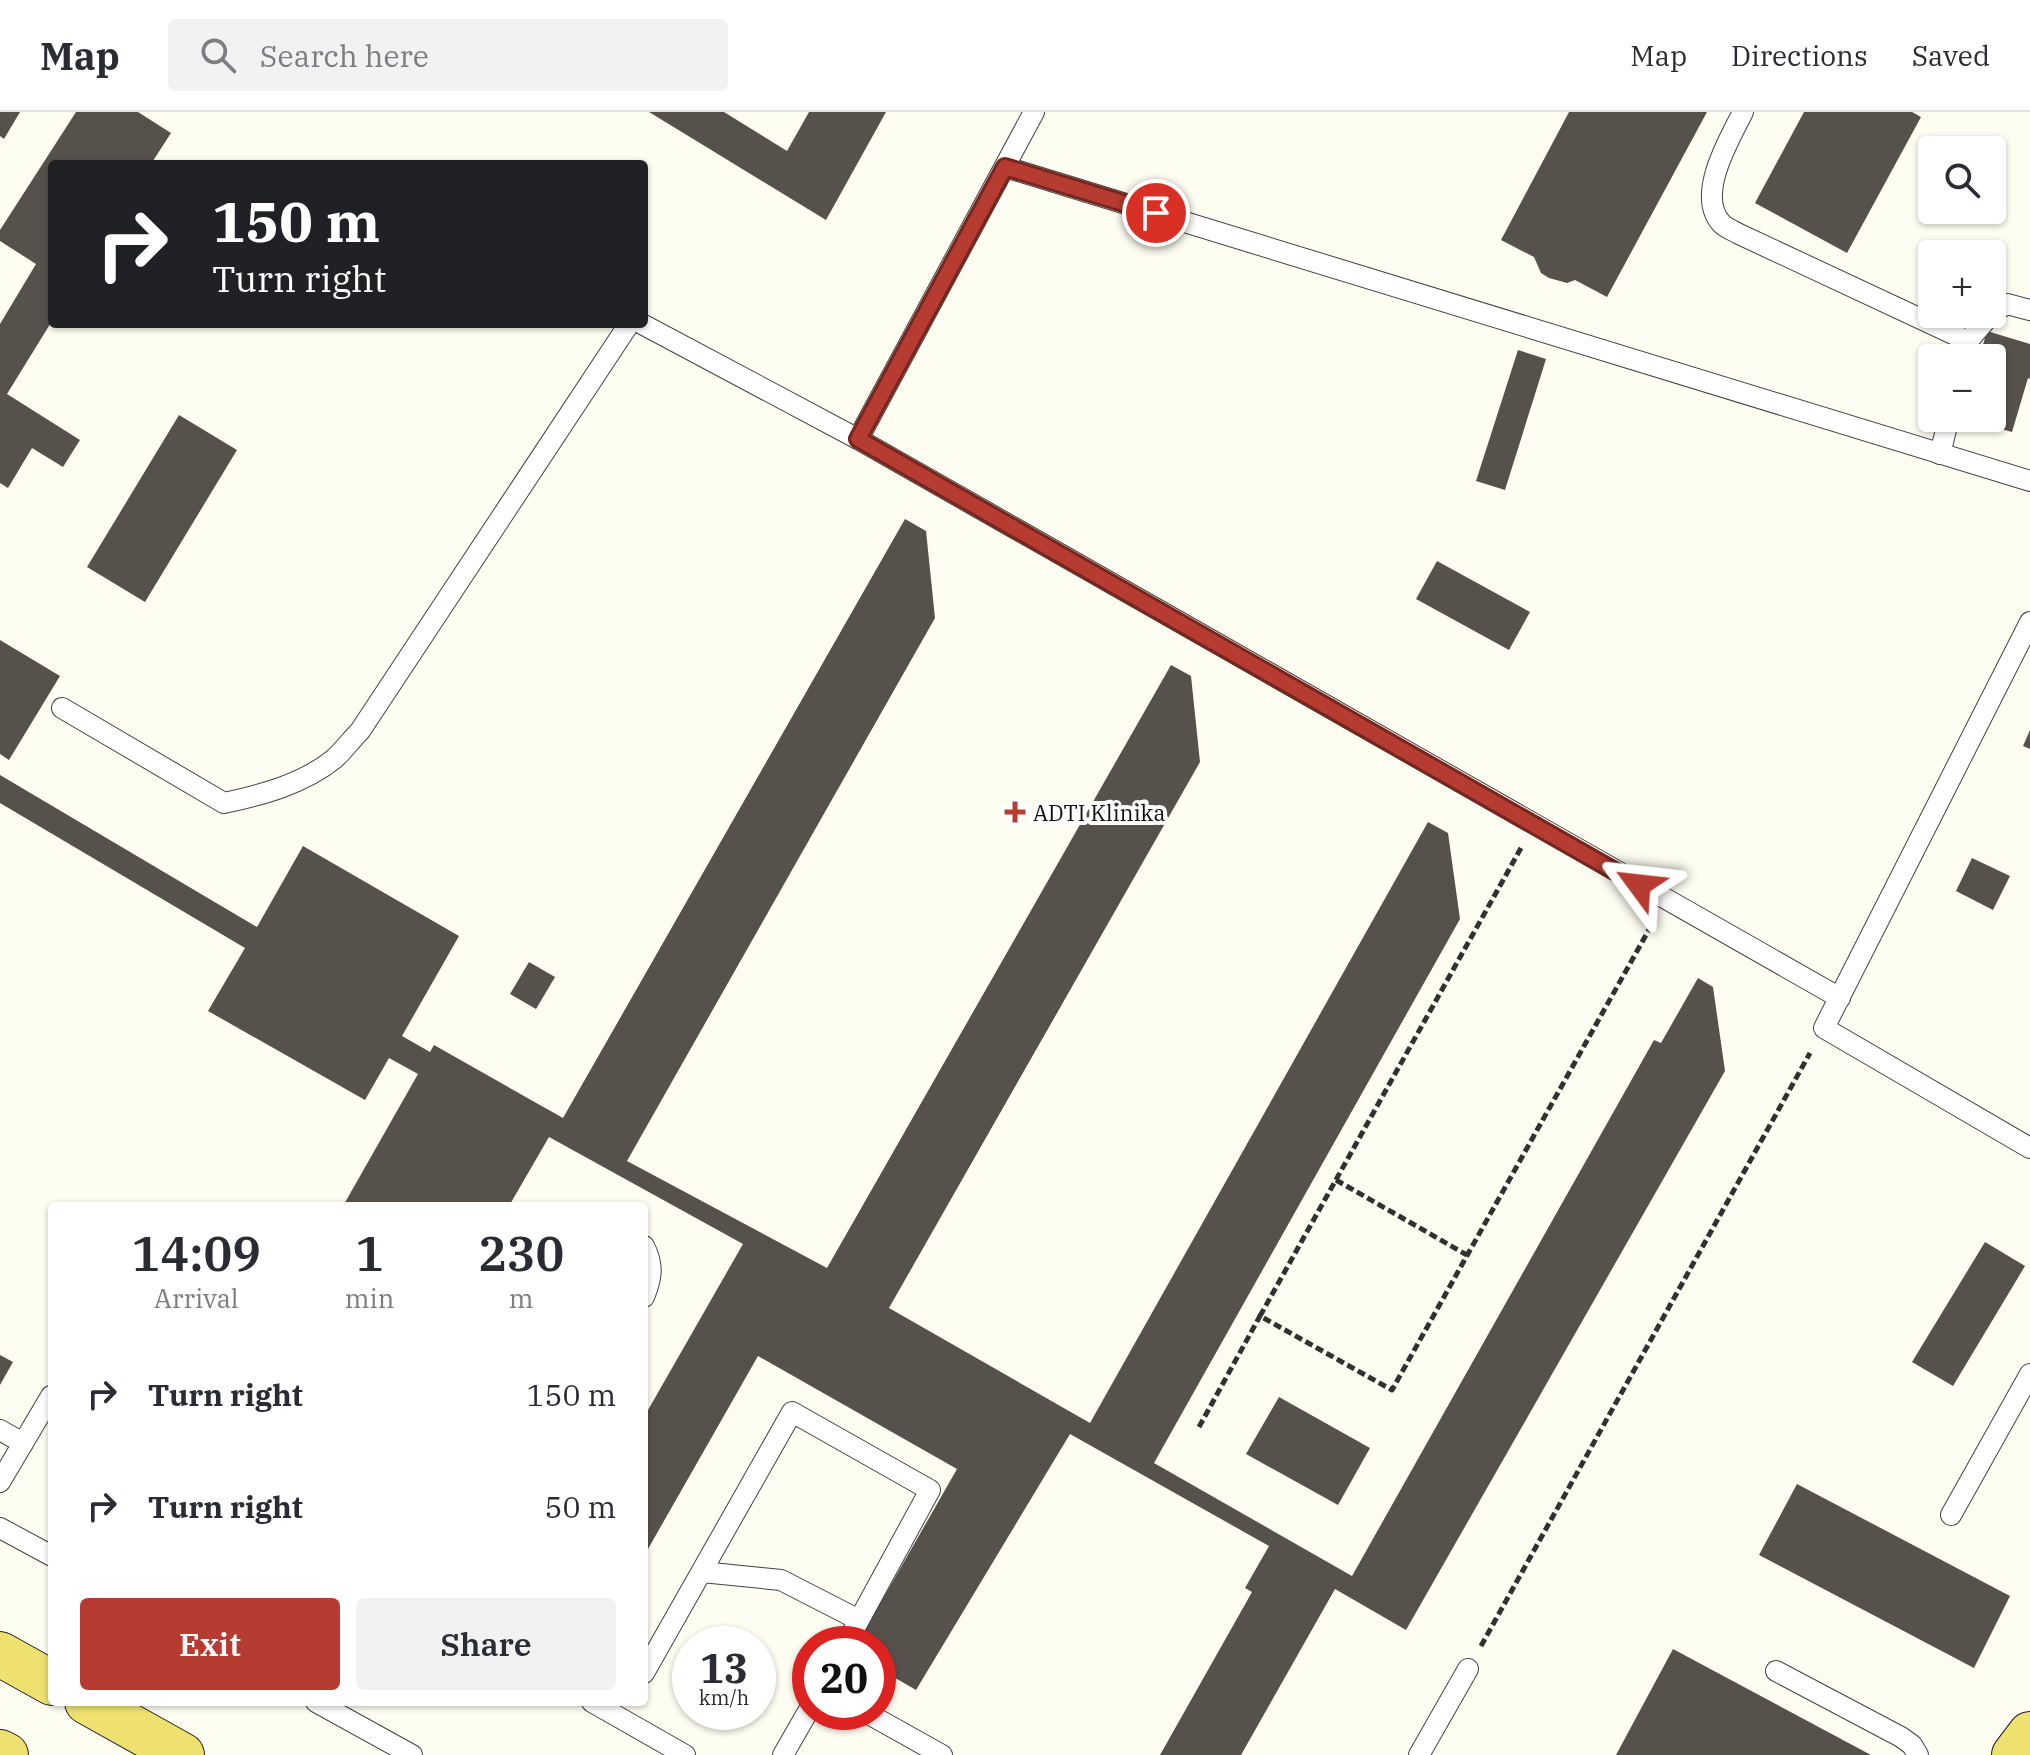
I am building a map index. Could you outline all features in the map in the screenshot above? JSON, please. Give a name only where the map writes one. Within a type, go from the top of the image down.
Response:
[{"type":"main road","points":[[0,1654],[48,1681]]},
{"type":"main road","points":[[94,1706],[182,1755]]},
{"type":"main road","points":[[2014,1755],[2030,1734]]},
{"type":"main road","points":[[0,1752],[6,1755]]},
{"type":"lane","points":[[858,439],[1034,112]]},
{"type":"lane","points":[[1743,112],[1722,154],[1713,184],[1713,208],[1722,224],[1954,344]]},
{"type":"lane","points":[[1005,167],[2030,481]]},
{"type":"lane","points":[[2006,305],[2030,310]]},
{"type":"lane","points":[[648,327],[858,439],[1840,998]]},
{"type":"lane","points":[[62,708],[224,803],[259,796],[303,778],[333,759],[360,731],[626,328]]},
{"type":"lane","points":[[1940,454],[1946,432]]},
{"type":"lane","points":[[2030,622],[1824,1028],[2030,1148]]},
{"type":"lane","points":[[648,1254],[652,1263],[648,1288]]},
{"type":"lane","points":[[1951,1515],[2030,1374]]},
{"type":"lane","points":[[0,1482],[48,1402]]},
{"type":"lane","points":[[652,1640],[702,1572],[792,1412],[930,1490],[856,1626]]},
{"type":"lane","points":[[0,1430],[23,1443]]},
{"type":"lane","points":[[0,1528],[48,1554]]},
{"type":"lane","points":[[702,1572],[781,1580],[859,1620]]},
{"type":"lane","points":[[1419,1755],[1468,1669]]},
{"type":"lane","points":[[1776,1671],[1901,1737],[1912,1745],[1918,1755]]},
{"type":"lane","points":[[323,1706],[412,1755]]},
{"type":"lane","points":[[623,1709],[685,1755]]},
{"type":"lane","points":[[896,1729],[942,1755]]},
{"type":"lane","points":[[783,1755],[797,1730]]},
{"type":"path","points":[[1199,1427],[1535,825]]},
{"type":"path","points":[[1260,1316],[1392,1390],[1666,900]]},
{"type":"path","points":[[1468,1669],[1824,1028]]},
{"type":"path","points":[[1336,1180],[1467,1255]]},
{"type":"building","points":[[0,112],[20,112],[4,139],[0,136]]},
{"type":"building","points":[[76,112],[138,112],[171,133],[154,160],[48,160],[48,327],[7,394],[80,440],[63,467],[32,448],[8,488],[0,483],[0,324],[36,264],[0,241],[0,230]]},
{"type":"building","points":[[649,112],[724,112],[787,151],[809,112],[886,112],[826,220]]},
{"type":"building","points":[[1569,112],[1707,112],[1607,297],[1575,280],[1567,283],[1549,278],[1541,273],[1534,257],[1501,240]]},
{"type":"building","points":[[1804,112],[1912,112],[1921,117],[1847,253],[1755,203]]},
{"type":"building","points":[[1987,331],[2030,344],[2030,379],[2012,432],[2006,430],[2006,344],[1983,344]]},
{"type":"building","points":[[1518,350],[1546,359],[1505,490],[1476,481]]},
{"type":"building","points":[[179,415],[237,450],[145,602],[87,567]]},
{"type":"building","points":[[905,519],[926,531],[935,618],[627,1161],[827,1268],[1171,665],[1191,676],[1200,762],[889,1308],[1090,1423],[1428,822],[1448,833],[1460,919],[1154,1463],[1352,1576],[1654,1040],[1661,1043],[1698,978],[1713,987],[1725,1071],[1406,1630],[1335,1589],[1241,1755],[1160,1755],[1252,1592],[1245,1588],[1269,1546],[1070,1434],[916,1690],[896,1678],[896,1626],[867,1626],[957,1469],[758,1356],[648,1549],[648,1410],[743,1244],[549,1137],[511,1202],[345,1202],[418,1074],[389,1058],[365,1100],[208,1011],[245,948],[0,803],[0,775],[257,927],[303,846],[459,936],[402,1036],[430,1052],[434,1045],[563,1118]]},
{"type":"building","points":[[1437,561],[1530,612],[1509,650],[1416,599]]},
{"type":"building","points":[[0,640],[60,676],[9,760],[0,754]]},
{"type":"building","points":[[2030,730],[2030,749],[2023,746]]},
{"type":"building","points":[[1972,858],[2010,876],[1993,910],[1956,891]]},
{"type":"building","points":[[529,962],[555,977],[536,1009],[510,994]]},
{"type":"building","points":[[1985,1242],[2025,1266],[1953,1386],[1912,1362]]},
{"type":"building","points":[[0,1355],[13,1362],[0,1385]]},
{"type":"building","points":[[1279,1397],[1370,1448],[1338,1505],[1246,1454]]},
{"type":"building","points":[[1797,1484],[2010,1596],[1974,1668],[1759,1555]]},
{"type":"building","points":[[1673,1649],[1871,1755],[1616,1755]]},
{"type":"place","name":"ADTI Klinika","points":[[1015,812]]},
{"type":"route","points":[[1156,213],[1005,167],[858,439],[1639,885]]}]
